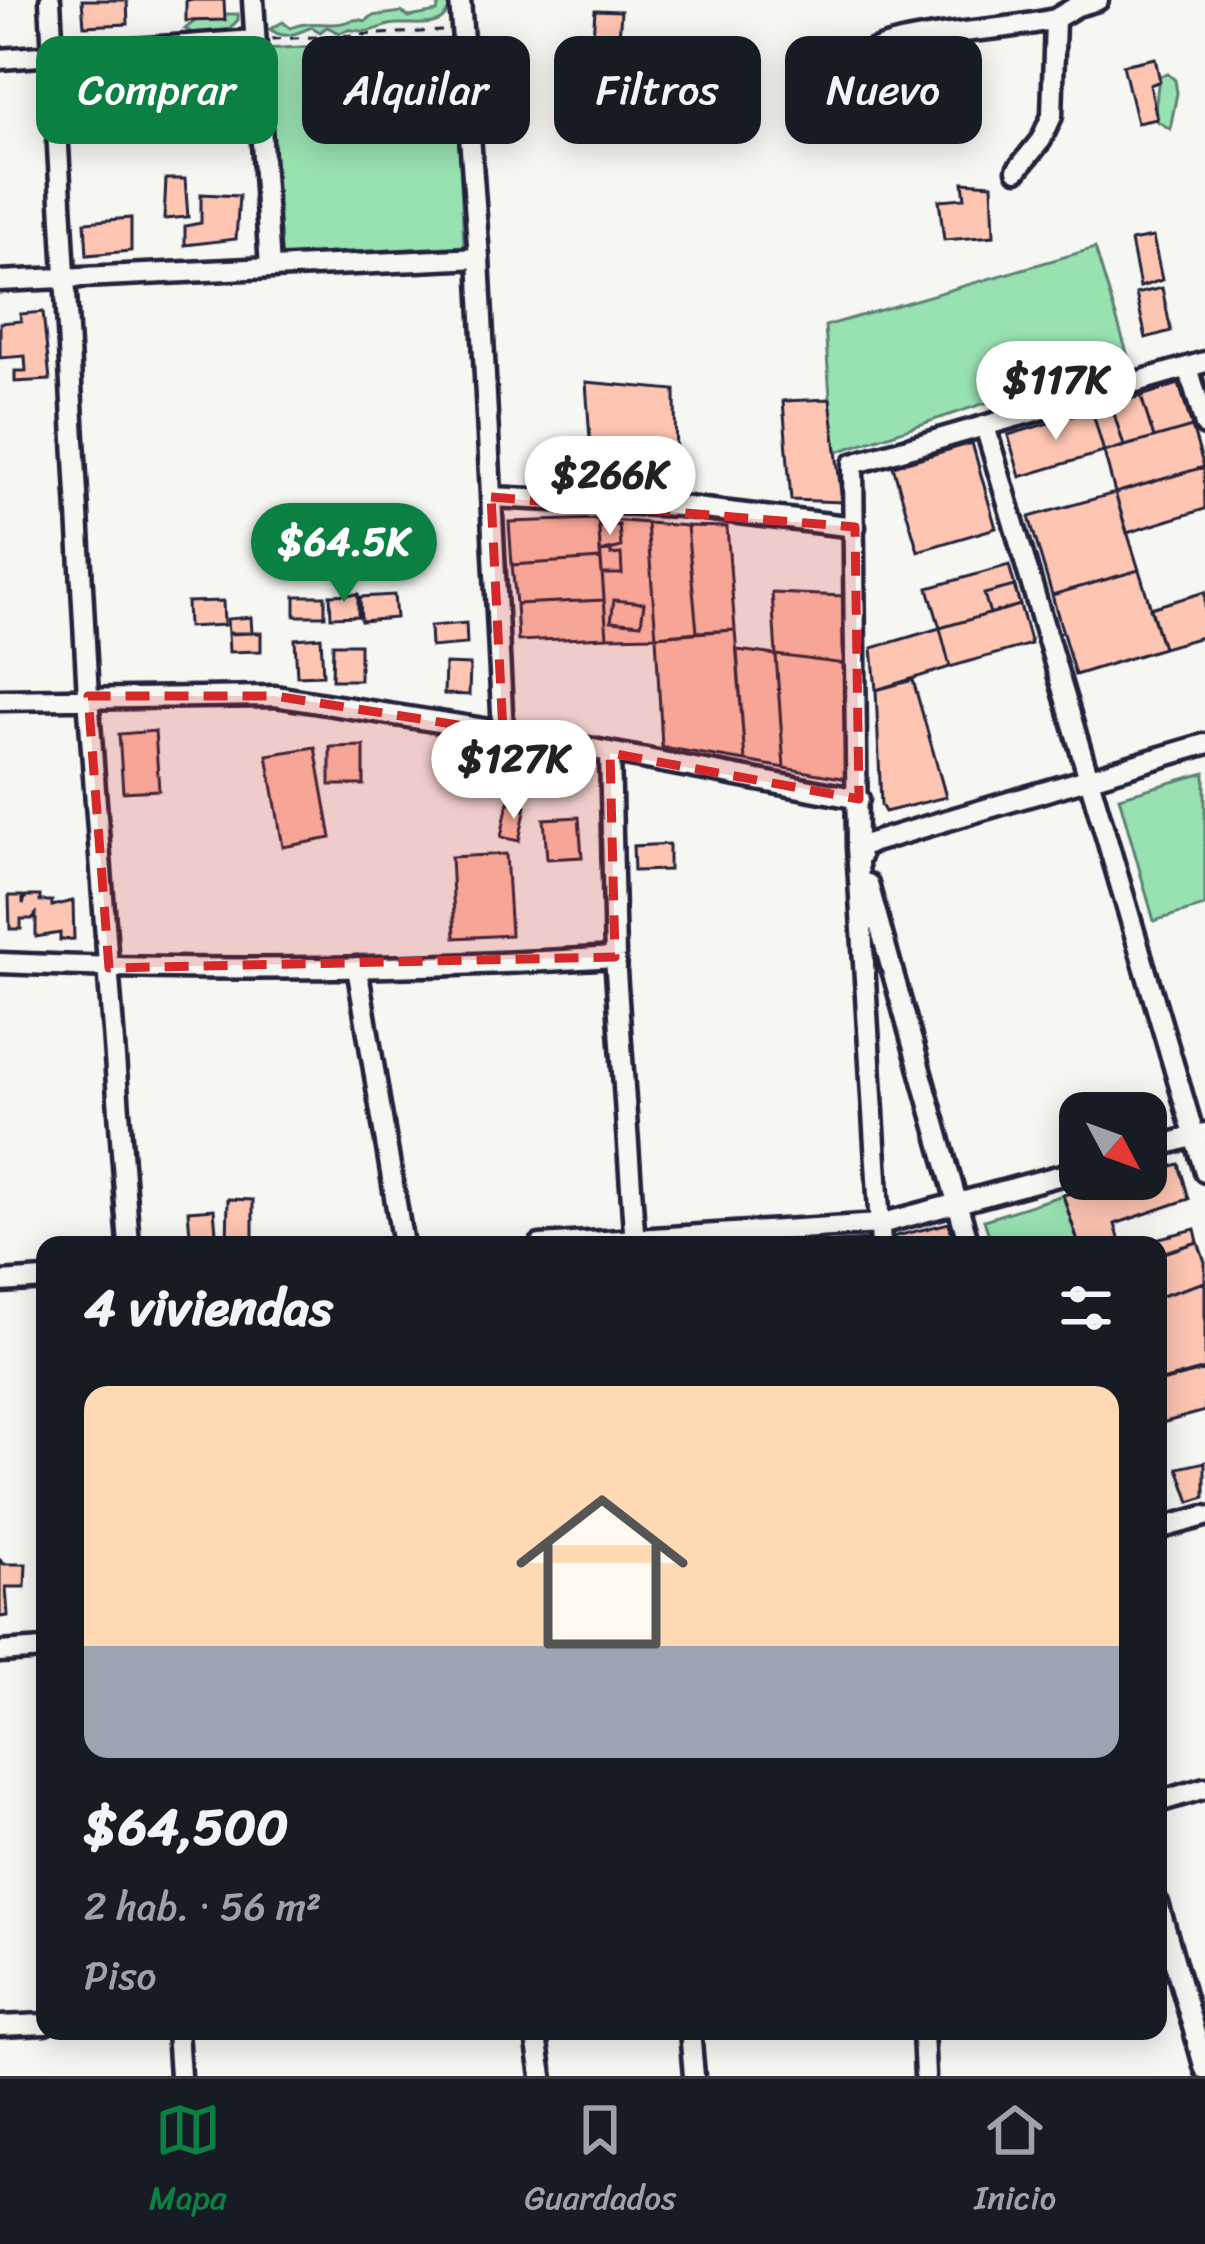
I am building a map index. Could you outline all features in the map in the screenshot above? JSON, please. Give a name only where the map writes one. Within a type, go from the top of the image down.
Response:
[{"type":"street","points":[[50,0],[54,36]]},
{"type":"street","points":[[253,0],[254,36]]},
{"type":"street","points":[[460,0],[503,732]]},
{"type":"street","points":[[929,36],[1014,28],[1054,19],[1077,5],[1098,0]]},
{"type":"street","points":[[1018,170],[1052,116],[1054,19]]},
{"type":"street","points":[[0,59],[36,58]]},
{"type":"street","points":[[60,144],[88,696],[128,1236]]},
{"type":"street","points":[[261,144],[270,268]]},
{"type":"street","points":[[0,281],[478,258]]},
{"type":"street","points":[[881,1236],[857,847],[854,464],[1197,364],[1205,425]]},
{"type":"street","points":[[985,426],[1200,1134],[1205,1172]]},
{"type":"street","points":[[491,496],[679,506],[854,527]]},
{"type":"street","points":[[0,700],[275,696],[503,732],[859,799]]},
{"type":"street","points":[[857,847],[1205,744]]},
{"type":"street","points":[[610,753],[615,957],[634,1236]]},
{"type":"street","points":[[857,847],[966,1236]]},
{"type":"street","points":[[0,963],[109,968],[434,968],[615,957]]},
{"type":"street","points":[[357,967],[402,1236]]},
{"type":"street","points":[[1167,1144],[1200,1134]]},
{"type":"street","points":[[716,1236],[880,1224],[1059,1176]]},
{"type":"street","points":[[0,1282],[36,1280]]},
{"type":"street","points":[[1167,1527],[1205,1516]]},
{"type":"street","points":[[0,1652],[36,1650]]},
{"type":"street","points":[[1167,1799],[1205,1788]]},
{"type":"street","points":[[1167,1935],[1205,2069]]},
{"type":"street","points":[[0,2026],[36,2024]]},
{"type":"street","points":[[177,2040],[180,2076]]},
{"type":"street","points":[[536,2040],[542,2076]]},
{"type":"street","points":[[691,2040],[694,2076]]},
{"type":"street","points":[[923,2040],[925,2076]]},
{"type":"path","points":[[278,39],[462,30]]},
{"type":"highlighted area","points":[[491,497],[855,527],[859,799],[610,753],[615,957],[109,968],[88,696],[275,696],[503,732]]},
{"type":"green space","points":[[440,0],[450,0],[448,10],[432,23],[340,33],[312,27],[286,35],[270,29],[283,22],[290,28],[366,21],[402,12],[409,17],[437,12]]},
{"type":"green space","points":[[238,14],[238,20],[219,34],[199,35],[185,29],[195,21]]},
{"type":"green space","points":[[302,47],[302,144],[459,144],[464,246],[281,256],[272,144],[278,144],[278,48]]},
{"type":"green space","points":[[1168,74],[1175,80],[1177,93],[1170,129],[1154,119],[1159,76]]},
{"type":"green space","points":[[1095,248],[1128,356],[834,453],[825,326]]},
{"type":"green space","points":[[1205,773],[1205,906],[1154,921],[1119,797]]},
{"type":"green space","points":[[1059,1196],[1065,1200],[1076,1236],[989,1236],[984,1220]]},
{"type":"building","points":[[82,0],[127,0],[128,24],[84,26]]},
{"type":"building","points":[[186,0],[224,0],[225,20],[186,21]]},
{"type":"building","points":[[595,10],[621,11],[619,36],[593,36]]},
{"type":"building","points":[[1155,58],[1160,81],[1150,85],[1157,119],[1137,123],[1123,65]]},
{"type":"building","points":[[166,179],[185,179],[188,217],[164,219]]},
{"type":"building","points":[[963,182],[992,184],[994,236],[944,240],[939,200],[965,198]]},
{"type":"building","points":[[201,194],[239,196],[236,239],[185,245],[185,226],[201,223]]},
{"type":"building","points":[[131,218],[131,251],[87,255],[85,222]]},
{"type":"building","points":[[1153,237],[1162,280],[1140,287],[1131,241]]},
{"type":"building","points":[[1162,288],[1171,331],[1146,338],[1136,294]]},
{"type":"building","points":[[43,312],[50,380],[15,382],[15,371],[26,371],[25,356],[0,358],[0,323],[21,321],[20,314]]},
{"type":"building","points":[[586,382],[675,390],[676,487],[593,483]]},
{"type":"building","points":[[1179,384],[1192,427],[1154,438],[1141,396]]},
{"type":"building","points":[[1141,396],[1154,438],[1124,446],[1111,404]]},
{"type":"building","points":[[830,399],[842,502],[791,500],[783,401]]},
{"type":"building","points":[[1111,404],[1124,446],[1104,452],[1092,410]]},
{"type":"building","points":[[1092,410],[1104,452],[1020,477],[1008,435]]},
{"type":"building","points":[[1192,427],[1204,467],[1115,493],[1104,452]]},
{"type":"building","points":[[972,443],[996,528],[918,551],[893,466]]},
{"type":"building","points":[[1204,467],[1205,509],[1127,533],[1115,493]]},
{"type":"building","points":[[1115,493],[1139,570],[1052,595],[1029,517]]},
{"type":"building","points":[[598,519],[601,559],[512,565],[509,522]]},
{"type":"building","points":[[598,519],[647,523],[656,636],[607,637]]},
{"type":"building","points":[[647,523],[687,526],[697,632],[656,636]]},
{"type":"building","points":[[619,525],[621,547],[600,552],[599,527]]},
{"type":"building","points":[[687,526],[727,527],[735,630],[697,632]]},
{"type":"building","points":[[611,551],[611,555],[621,554],[622,574],[602,574],[600,552]]},
{"type":"building","points":[[601,559],[604,600],[516,604],[512,565]]},
{"type":"building","points":[[1009,565],[1020,605],[940,628],[928,588]]},
{"type":"building","points":[[1139,570],[1163,648],[1075,675],[1052,595]]},
{"type":"building","points":[[1014,586],[1020,605],[990,614],[984,594]]},
{"type":"building","points":[[1205,592],[1205,636],[1163,648],[1150,608]]},
{"type":"building","points":[[772,593],[844,596],[845,664],[776,655]]},
{"type":"building","points":[[358,594],[358,616],[331,617],[330,595]]},
{"type":"building","points":[[394,595],[396,618],[361,621],[360,597]]},
{"type":"building","points":[[295,596],[325,596],[325,616],[295,616]]},
{"type":"building","points":[[604,600],[607,637],[518,641],[516,604]]},
{"type":"building","points":[[614,600],[644,603],[641,624],[611,621]]},
{"type":"building","points":[[223,601],[224,625],[188,627],[187,602]]},
{"type":"building","points":[[1020,605],[1031,644],[950,667],[940,628]]},
{"type":"building","points":[[251,617],[252,633],[228,634],[227,619]]},
{"type":"building","points":[[466,623],[467,644],[431,647],[430,626]]},
{"type":"building","points":[[940,628],[950,667],[876,690],[872,648]]},
{"type":"building","points":[[735,630],[745,761],[662,747],[656,636]]},
{"type":"building","points":[[228,633],[261,633],[261,651],[229,652]]},
{"type":"building","points":[[321,637],[323,675],[297,676],[295,639]]},
{"type":"building","points":[[333,644],[360,644],[360,680],[332,680]]},
{"type":"building","points":[[737,650],[776,655],[784,768],[745,761]]},
{"type":"building","points":[[776,655],[845,664],[847,779],[784,768]]},
{"type":"building","points":[[445,664],[470,665],[469,695],[444,694]]},
{"type":"building","points":[[913,680],[946,797],[885,812],[876,690]]},
{"type":"building","points":[[155,731],[159,790],[123,792],[119,734]]},
{"type":"building","points":[[364,746],[364,785],[330,785],[330,747]]},
{"type":"building","points":[[315,747],[331,838],[283,847],[267,755]]},
{"type":"building","points":[[508,802],[526,806],[519,841],[501,837]]},
{"type":"building","points":[[579,817],[582,857],[547,859],[544,819]]},
{"type":"building","points":[[669,844],[669,870],[634,871],[633,846]]},
{"type":"building","points":[[506,854],[511,935],[455,938],[451,857]]},
{"type":"building","points":[[9,896],[23,896],[23,904],[26,896],[40,896],[40,901],[52,901],[52,906],[73,901],[74,939],[60,940],[60,933],[36,937],[36,914],[21,919],[21,929],[10,929]]},
{"type":"building","points":[[1179,1164],[1189,1199],[1115,1224],[1118,1236],[1076,1236],[1065,1200],[1167,1200],[1167,1167]]},
{"type":"building","points":[[228,1199],[253,1200],[253,1236],[227,1236]]},
{"type":"building","points":[[214,1209],[216,1236],[190,1236],[188,1211]]},
{"type":"building","points":[[949,1223],[952,1236],[896,1236]]},
{"type":"building","points":[[1195,1229],[1198,1242],[1167,1251],[1167,1236]]},
{"type":"building","points":[[1198,1242],[1205,1282],[1167,1294],[1167,1252]]},
{"type":"building","points":[[1205,1282],[1205,1369],[1167,1380],[1167,1294]]},
{"type":"building","points":[[1205,1370],[1205,1411],[1167,1422],[1167,1381]]},
{"type":"building","points":[[1205,1462],[1205,1497],[1190,1502],[1178,1468]]},
{"type":"building","points":[[0,1560],[26,1564],[25,1587],[6,1587],[8,1616],[0,1617]]}]
